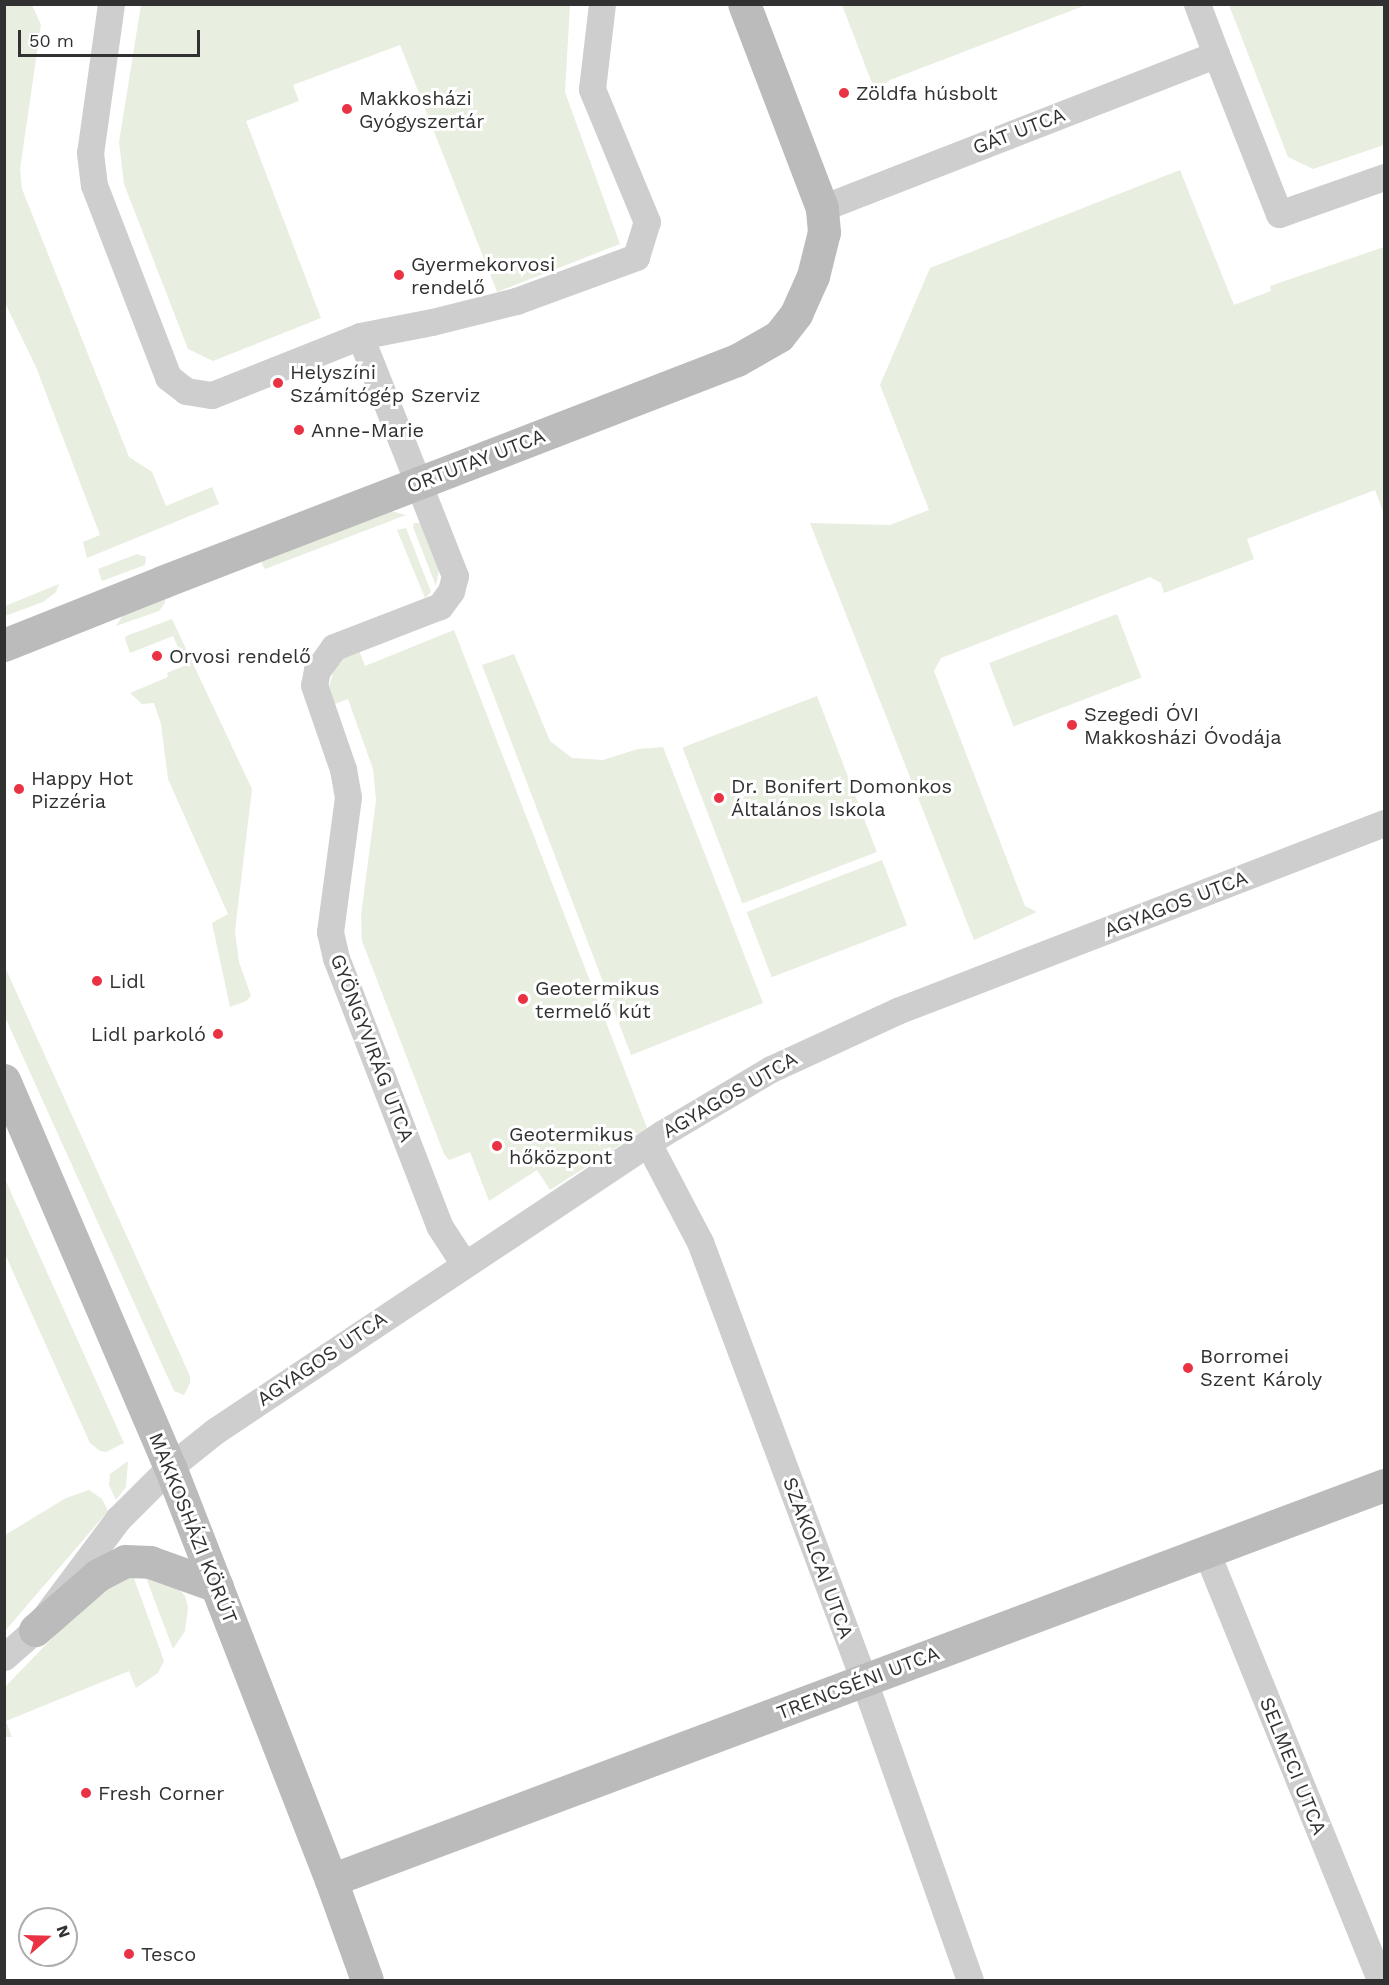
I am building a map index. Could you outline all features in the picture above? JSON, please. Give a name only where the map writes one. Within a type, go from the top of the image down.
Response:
[{"type":"street","points":[[111,4],[90,153],[94,185],[168,377],[186,391],[212,395],[360,336],[432,322],[516,301],[636,257],[647,222],[592,89],[602,4]]},
{"type":"street","name":"ORTUTAY UTCA","points":[[4,645],[737,360],[779,336],[796,314],[813,276],[824,232],[822,208],[744,4]]},
{"type":"street","points":[[1197,4],[1279,214],[1384,177]]},
{"type":"street","name":"GÁT UTCA","points":[[822,208],[1216,54]]},
{"type":"street","name":"GYÖNGYVIRÁG UTCA","points":[[360,336],[455,576],[451,591],[440,606],[334,647],[317,670],[314,685],[343,769],[348,797],[330,932],[336,958],[440,1227],[464,1264]]},
{"type":"street","name":"AGYAGOS UTCA","points":[[4,1657],[35,1630],[118,1519],[170,1467],[215,1431],[648,1143],[771,1069],[897,1011],[1384,823]]},
{"type":"street","name":"MAKKOSHÁZI KÖRÚT","points":[[4,1080],[170,1467],[331,1880],[367,1980]]},
{"type":"street","name":"SZAKOLCAI UTCA","points":[[648,1143],[700,1242],[864,1681],[970,1980]]},
{"type":"street","name":"TRENCSÉNI UTCA","points":[[331,1880],[1384,1485]]},
{"type":"street","name":"SELMECI UTCA","points":[[1206,1551],[1380,1980]]},
{"type":"street","points":[[35,1630],[98,1575],[125,1561],[150,1562],[217,1586]]},
{"type":"shaded area","points":[[5,4],[32,5],[41,25],[20,169],[22,189],[129,457],[152,472],[166,506],[212,487],[219,504],[87,558],[83,542],[100,535],[36,367],[5,303]]},
{"type":"shaded area","points":[[141,5],[570,5],[565,92],[620,244],[497,292],[400,45],[293,85],[299,101],[246,121],[321,318],[213,361],[188,349],[124,184],[119,142]]},
{"type":"shaded area","points":[[842,5],[1086,5],[890,80],[875,91]]},
{"type":"shaded area","points":[[1229,5],[1384,5],[1384,145],[1313,169],[1288,157]]},
{"type":"shaded area","points":[[1180,170],[1234,305],[1271,291],[1270,286],[1384,247],[1384,514],[1375,490],[1247,539],[1254,559],[1164,593],[1161,583],[1150,577],[941,658],[934,671],[1025,906],[1037,912],[974,940],[810,523],[890,525],[929,510],[880,385],[930,268]]},
{"type":"shaded area","points":[[391,511],[406,515],[265,569],[263,566],[261,560]]},
{"type":"shaded area","points":[[414,523],[421,523],[439,569],[436,586],[413,527]]},
{"type":"shaded area","points":[[406,528],[431,592],[425,598],[397,530]]},
{"type":"shaded area","points":[[137,554],[146,557],[145,565],[102,581],[98,569]]},
{"type":"shaded area","points":[[59,584],[56,592],[43,602],[5,616],[5,606]]},
{"type":"shaded area","points":[[165,597],[165,603],[159,611],[116,626],[123,615]]},
{"type":"shaded area","points":[[1117,614],[1141,677],[1013,727],[989,663]]},
{"type":"shaded area","points":[[172,619],[252,789],[235,931],[239,962],[251,996],[246,1001],[230,1007],[212,923],[228,914],[168,779],[161,724],[154,703],[142,704],[130,693],[168,677],[167,673],[186,665],[173,636],[130,653],[125,639],[126,636]]},
{"type":"shaded area","points":[[454,630],[647,1128],[550,1190],[537,1170],[489,1201],[470,1152],[449,1160],[444,1154],[362,941],[361,916],[376,800],[373,769],[348,699],[332,705],[329,687],[334,669],[344,657],[358,648],[365,666]]},
{"type":"shaded area","points":[[514,654],[550,741],[572,758],[603,760],[638,749],[663,747],[763,1003],[631,1055],[482,665]]},
{"type":"shaded area","points":[[817,696],[877,852],[742,904],[683,748]]},
{"type":"shaded area","points":[[882,860],[907,925],[772,977],[747,912]]},
{"type":"shaded area","points":[[4,965],[190,1376],[190,1383],[184,1395],[174,1391],[5,1017]]},
{"type":"shaded area","points":[[4,1177],[124,1443],[106,1452],[100,1451],[90,1443],[5,1254]]},
{"type":"shaded area","points":[[128,1461],[126,1487],[116,1500],[109,1485],[110,1474]]},
{"type":"shaded area","points":[[89,1490],[102,1499],[108,1511],[5,1631],[5,1535],[66,1498]]},
{"type":"shaded area","points":[[131,1570],[164,1661],[158,1673],[136,1688],[129,1671],[6,1721],[12,1737],[5,1737],[5,1687],[88,1601]]},
{"type":"shaded area","points":[[143,1570],[178,1588],[185,1596],[188,1608],[185,1631],[173,1649]]},
{"type":"place","name":"Zöldfa húsbolt","points":[[844,93]]},
{"type":"place","name":"Makkosházi Gyógyszertár","points":[[347,109]]},
{"type":"place","name":"Gyermekorvosi rendelő","points":[[399,275]]},
{"type":"place","name":"Helyszíni Számítógép Szerviz","points":[[278,383]]},
{"type":"place","name":"Anne-Marie","points":[[299,430]]},
{"type":"place","name":"Orvosi rendelő","points":[[157,656]]},
{"type":"place","name":"Szegedi ÓVI Makkosházi Óvodája","points":[[1072,725]]},
{"type":"place","name":"Happy Hot Pizzéria","points":[[19,789]]},
{"type":"place","name":"Dr. Bonifert Domonkos Általános Iskola","points":[[719,798]]},
{"type":"place","name":"Lidl","points":[[97,981]]},
{"type":"place","name":"Geotermikus termelő kút","points":[[523,999]]},
{"type":"place","name":"Lidl parkoló","points":[[218,1034]]},
{"type":"place","name":"Geotermikus hőközpont","points":[[497,1146]]},
{"type":"place","name":"Borromei Szent Károly","points":[[1188,1368]]},
{"type":"place","name":"Fresh Corner","points":[[86,1793]]},
{"type":"place","name":"Tesco","points":[[129,1954]]}]
